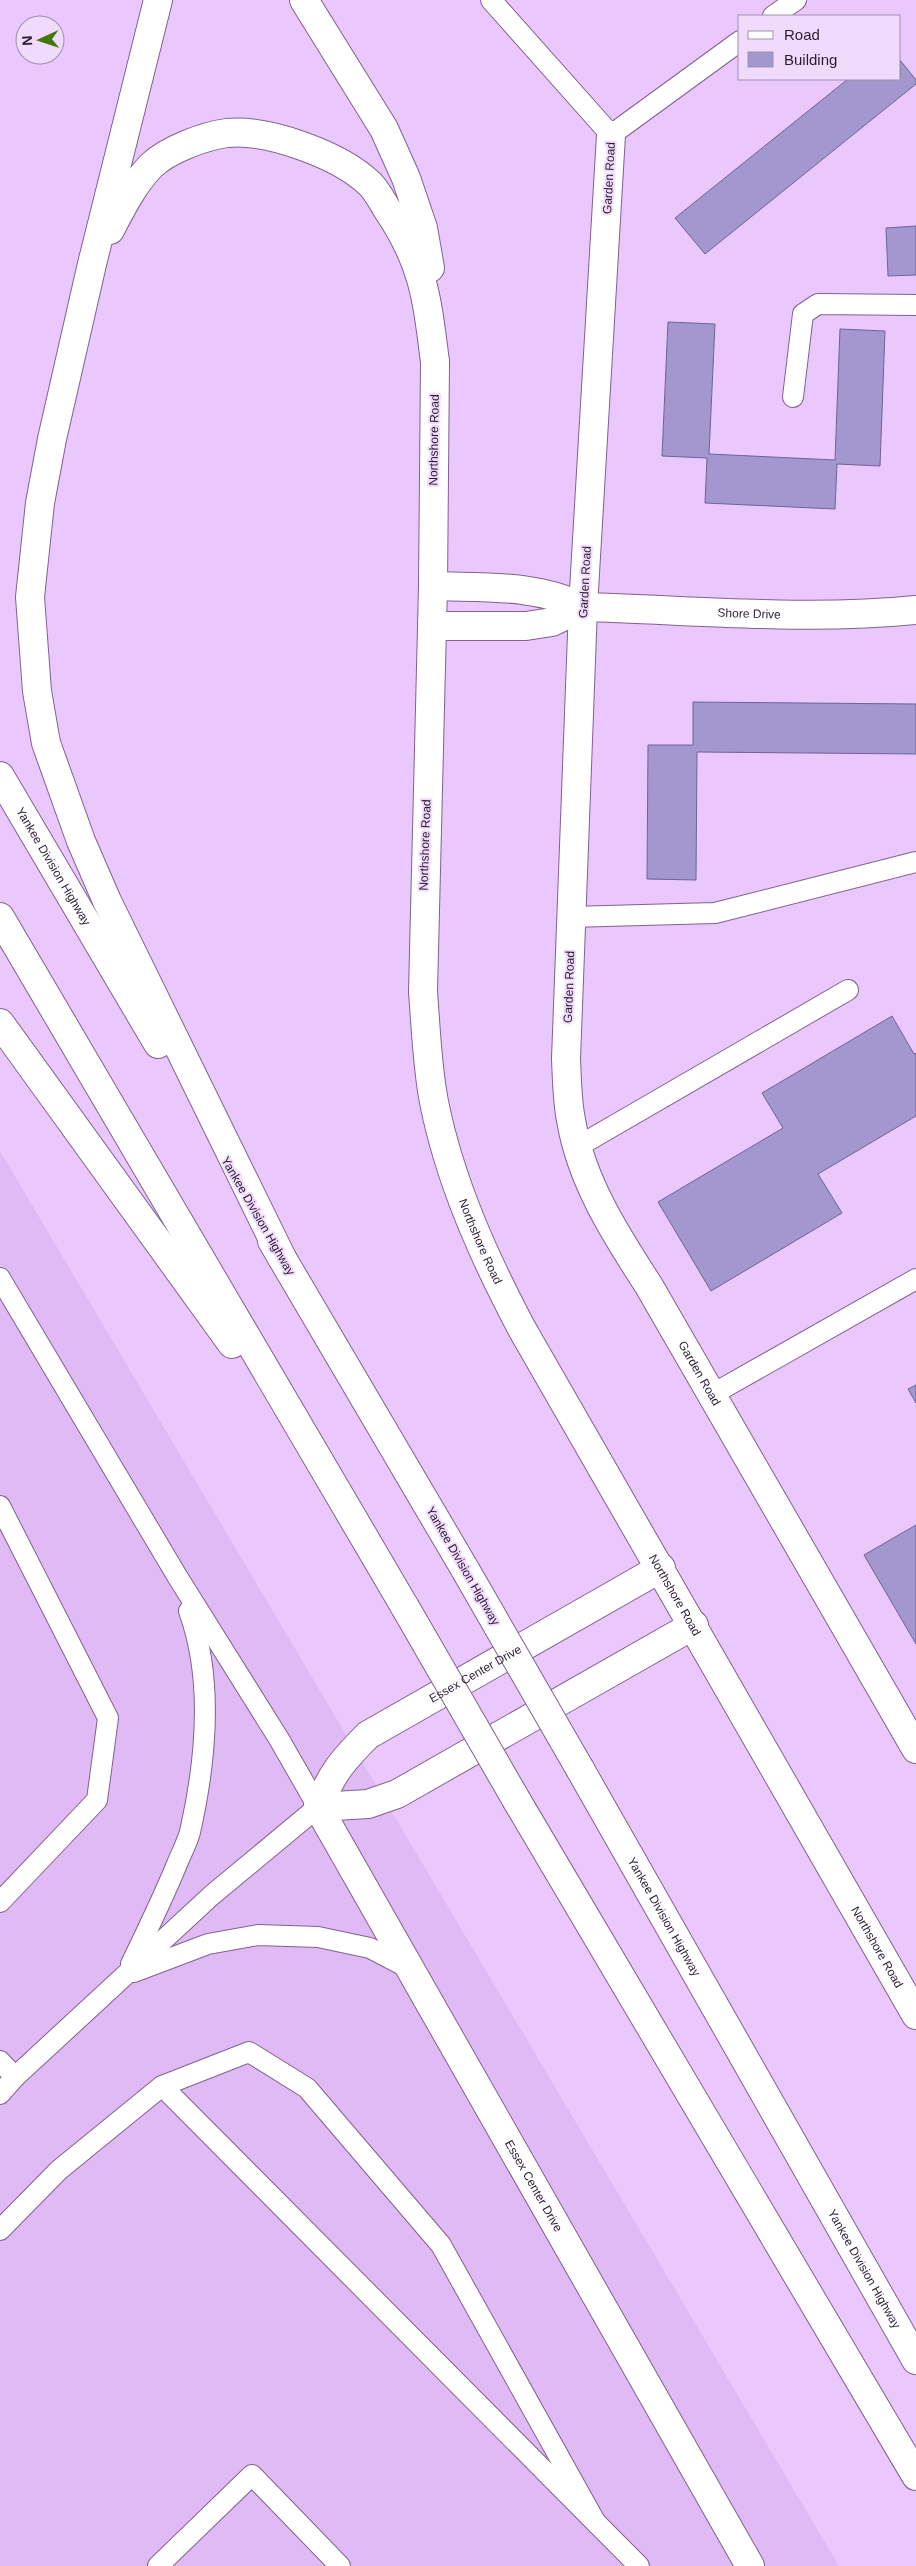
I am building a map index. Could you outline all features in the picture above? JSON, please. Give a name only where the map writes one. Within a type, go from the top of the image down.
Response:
[{"type":"main road","points":[[158,0],[92,264],[52,439],[34,547],[30,597],[37,691],[46,743],[81,841],[107,901],[282,1258]]},
{"type":"main road","points":[[304,0],[384,129],[406,178],[423,228],[433,288],[435,362]]},
{"type":"main road","points":[[92,264],[124,204],[151,166],[187,144],[227,133],[264,136],[301,146],[338,161],[371,184],[392,216],[412,250],[422,278],[435,362]]},
{"type":"main road","name":"Garden Road","points":[[611,134],[583,607],[570,918],[566,1059],[571,1120],[577,1147],[594,1193],[614,1232],[649,1286],[916,1749]]},
{"type":"main road","name":"Northshore Road","points":[[435,362],[433,586],[423,992],[434,1101],[446,1152],[473,1226],[513,1312],[916,2015]]},
{"type":"main road","name":"Shore Drive","points":[[433,586],[537,591],[562,597],[583,607],[782,613],[888,613],[916,610]]},
{"type":"main road","name":"Shore Drive","points":[[432,626],[526,626],[552,622],[583,607]]},
{"type":"main road","name":"Yankee Division Highway","points":[[0,776],[100,943],[466,1571],[916,2360]]},
{"type":"main road","points":[[0,916],[517,1801],[916,2476]]},
{"type":"main road","points":[[0,1024],[328,1475]]},
{"type":"main road","name":"Essex Center Drive","points":[[661,1568],[368,1735],[348,1755],[330,1778],[318,1807],[742,2563]]},
{"type":"main road","points":[[318,1807],[368,1804],[397,1794],[694,1626]]},
{"type":"lane","points":[[491,0],[611,134],[738,42]]},
{"type":"lane","points":[[774,15],[796,0]]},
{"type":"lane","points":[[794,397],[803,314],[818,304],[916,304]]},
{"type":"lane","points":[[570,918],[716,913],[916,862]]},
{"type":"lane","points":[[577,1147],[848,990]]},
{"type":"lane","points":[[0,1278],[176,1576],[279,1739],[318,1807],[218,1889],[15,2077],[0,2094]]},
{"type":"lane","points":[[711,1395],[916,1279]]},
{"type":"lane","points":[[0,1506],[108,1718],[97,1800],[0,1902]]},
{"type":"lane","points":[[125,1975],[164,1895],[189,1833],[200,1764],[206,1704],[199,1639],[176,1576]]},
{"type":"lane","points":[[125,1975],[208,1944],[258,1935],[326,1939],[370,1948],[410,1968]]},
{"type":"lane","points":[[0,2230],[59,2170],[162,2086],[250,2052],[307,2088],[441,2245],[596,2523]]},
{"type":"lane","points":[[0,2061],[15,2077]]},
{"type":"lane","points":[[162,2086],[639,2566]]},
{"type":"lane","points":[[158,2566],[252,2475],[340,2566]]},
{"type":"shaded area","points":[[0,1151],[839,2566],[0,2566]]},
{"type":"building","points":[[901,61],[916,80],[916,84],[705,254],[675,218],[847,80],[901,80]]},
{"type":"building","points":[[916,226],[916,275],[888,276],[886,228]]},
{"type":"building","points":[[668,322],[715,324],[709,454],[835,460],[840,329],[885,331],[880,466],[837,464],[835,509],[705,503],[707,458],[662,456]]},
{"type":"building","points":[[693,702],[916,704],[916,754],[697,752],[696,880],[647,879],[648,745],[693,745]]},
{"type":"building","points":[[892,1016],[914,1054],[916,1053],[916,1116],[818,1174],[842,1213],[711,1291],[658,1202],[783,1128],[762,1093]]},
{"type":"building","points":[[916,1385],[916,1403],[908,1389]]},
{"type":"building","points":[[916,1525],[916,1644],[864,1555]]}]
